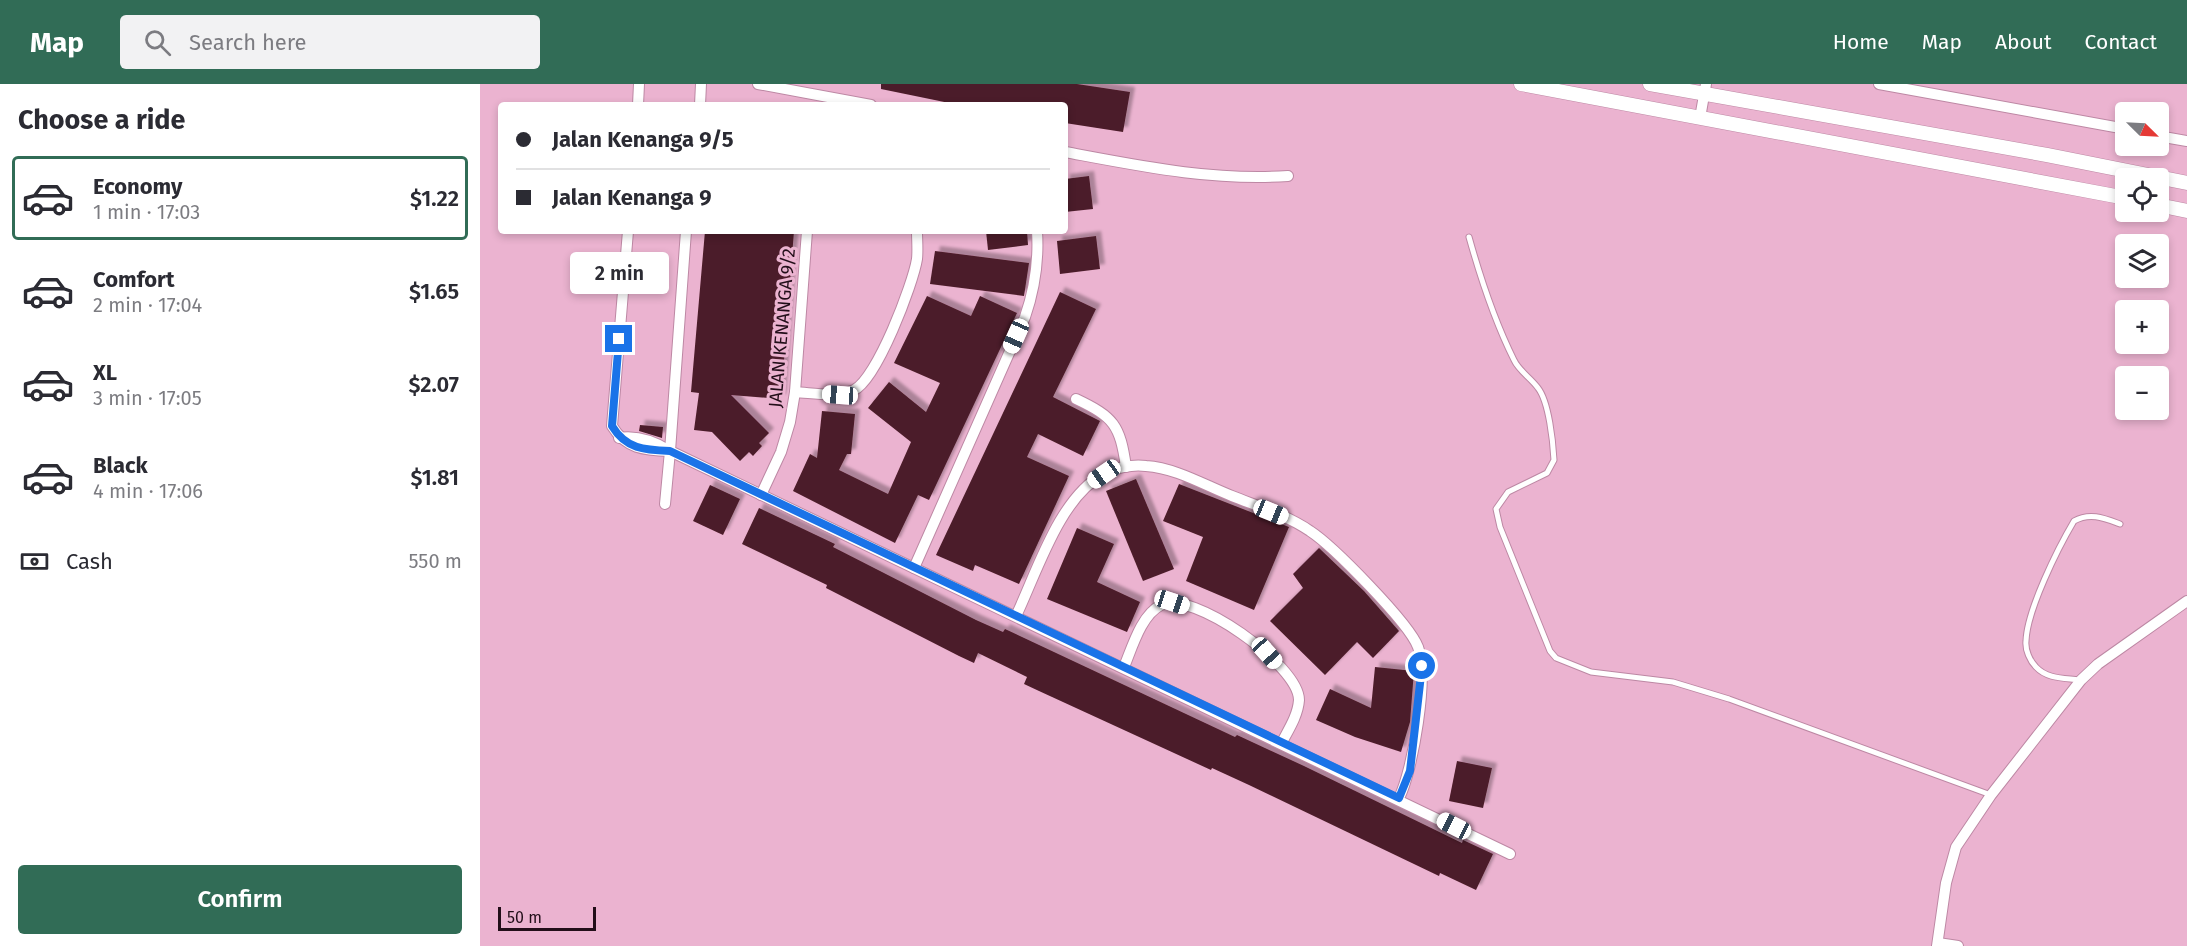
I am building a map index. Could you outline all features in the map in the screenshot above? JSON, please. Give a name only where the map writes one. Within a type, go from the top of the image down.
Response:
[{"type":"street","points":[[638,102],[639,84]]},
{"type":"street","points":[[699,102],[701,84]]},
{"type":"street","points":[[758,84],[821,100],[841,102]]},
{"type":"street","points":[[1521,84],[2115,196]]},
{"type":"street","points":[[1650,84],[1706,89],[2187,183]]},
{"type":"street","points":[[1879,84],[1925,87],[2115,127]]},
{"type":"street","points":[[1700,118],[1706,89]]},
{"type":"street","points":[[2169,138],[2187,141]]},
{"type":"street","points":[[1068,153],[1206,176],[1243,179],[1287,176]]},
{"type":"street","points":[[2169,207],[2187,211]]},
{"type":"street","points":[[628,234],[612,426],[619,438],[630,436],[654,441],[761,495],[1399,798],[1510,854]]},
{"type":"street","points":[[665,504],[686,234]]},
{"type":"street","name":"JALAN KENANGA 9/2","points":[[761,495],[781,452],[790,422],[795,392],[807,234]]},
{"type":"street","points":[[795,392],[840,395],[856,389],[871,372],[908,294],[917,259],[917,234]]},
{"type":"street","points":[[914,568],[1025,317],[1035,287],[1038,258],[1037,234]]},
{"type":"street","points":[[1076,399],[1104,412],[1115,423],[1122,439],[1126,466]]},
{"type":"street","points":[[1016,616],[1062,518],[1082,489],[1104,474],[1126,466],[1146,465],[1171,470],[1310,530],[1325,542],[1408,628],[1418,648],[1422,666],[1410,771],[1399,798]]},
{"type":"street","points":[[1958,946],[1937,944],[1950,863],[1971,822],[2081,680],[2098,664],[2187,601]]},
{"type":"street","points":[[1124,667],[1143,625],[1151,612],[1161,604],[1172,602],[1206,613],[1236,628],[1267,653],[1292,681],[1299,698],[1296,716],[1282,742]]},
{"type":"lane","points":[[1469,237],[1486,298],[1502,335],[1515,363],[1540,389],[1544,400],[1554,460],[1547,473],[1508,492],[1496,510],[1500,527],[1550,651],[1556,658],[1591,672],[1673,682],[1729,699],[1991,795]]},
{"type":"lane","points":[[2081,680],[2054,677],[2036,667],[2028,655],[2025,642],[2030,619],[2074,521],[2084,515],[2120,524]]},
{"type":"building","points":[[881,84],[1077,84],[1130,92],[1123,132],[1068,123],[1068,102],[944,102],[881,89]]},
{"type":"building","points":[[1089,176],[1093,209],[1068,212],[1068,179]]},
{"type":"building","points":[[705,234],[794,234],[781,399],[731,395],[769,433],[759,443],[762,446],[753,456],[749,452],[740,461],[712,432],[694,430],[699,393],[691,392]]},
{"type":"building","points":[[986,234],[1027,234],[1028,245],[988,250]]},
{"type":"building","points":[[1096,236],[1100,269],[1060,274],[1057,241]]},
{"type":"building","points":[[935,251],[1029,263],[1024,296],[930,284]]},
{"type":"building","points":[[1060,292],[1096,309],[1053,397],[1100,421],[1083,456],[1038,434],[1027,457],[1069,476],[1019,584],[975,565],[973,571],[936,555]]},
{"type":"building","points":[[927,296],[971,316],[980,296],[1017,313],[929,500],[918,495],[895,543],[793,491],[810,454],[817,458],[822,411],[855,414],[851,454],[847,454],[839,470],[888,494],[911,442],[868,408],[889,382],[926,412],[940,383],[894,363]]},
{"type":"building","points":[[640,425],[663,427],[662,438],[639,431]]},
{"type":"building","points":[[1136,479],[1174,569],[1143,581],[1106,491]]},
{"type":"building","points":[[1179,484],[1289,527],[1254,610],[1186,581],[1203,537],[1163,521]]},
{"type":"building","points":[[710,485],[740,499],[723,535],[693,521]]},
{"type":"building","points":[[759,508],[835,544],[833,547],[976,620],[1003,632],[1005,629],[1235,737],[1237,735],[1304,766],[1462,843],[1463,840],[1493,854],[1476,890],[1440,873],[1439,876],[1249,785],[1212,768],[1211,770],[1024,684],[1027,677],[978,653],[974,663],[959,656],[826,588],[827,585],[742,544]]},
{"type":"building","points":[[1077,528],[1114,544],[1097,582],[1140,602],[1127,632],[1047,599]]},
{"type":"building","points":[[1319,548],[1364,591],[1399,631],[1373,658],[1357,642],[1325,675],[1270,621],[1303,588],[1293,574]]},
{"type":"building","points":[[1375,667],[1414,671],[1410,722],[1401,752],[1355,737],[1316,720],[1330,689],[1371,708]]},
{"type":"building","points":[[1457,761],[1492,768],[1483,808],[1449,801]]},
{"type":"route","points":[[619,339],[612,426],[619,438],[631,446],[670,451],[1399,798],[1410,771],[1422,666]]}]
